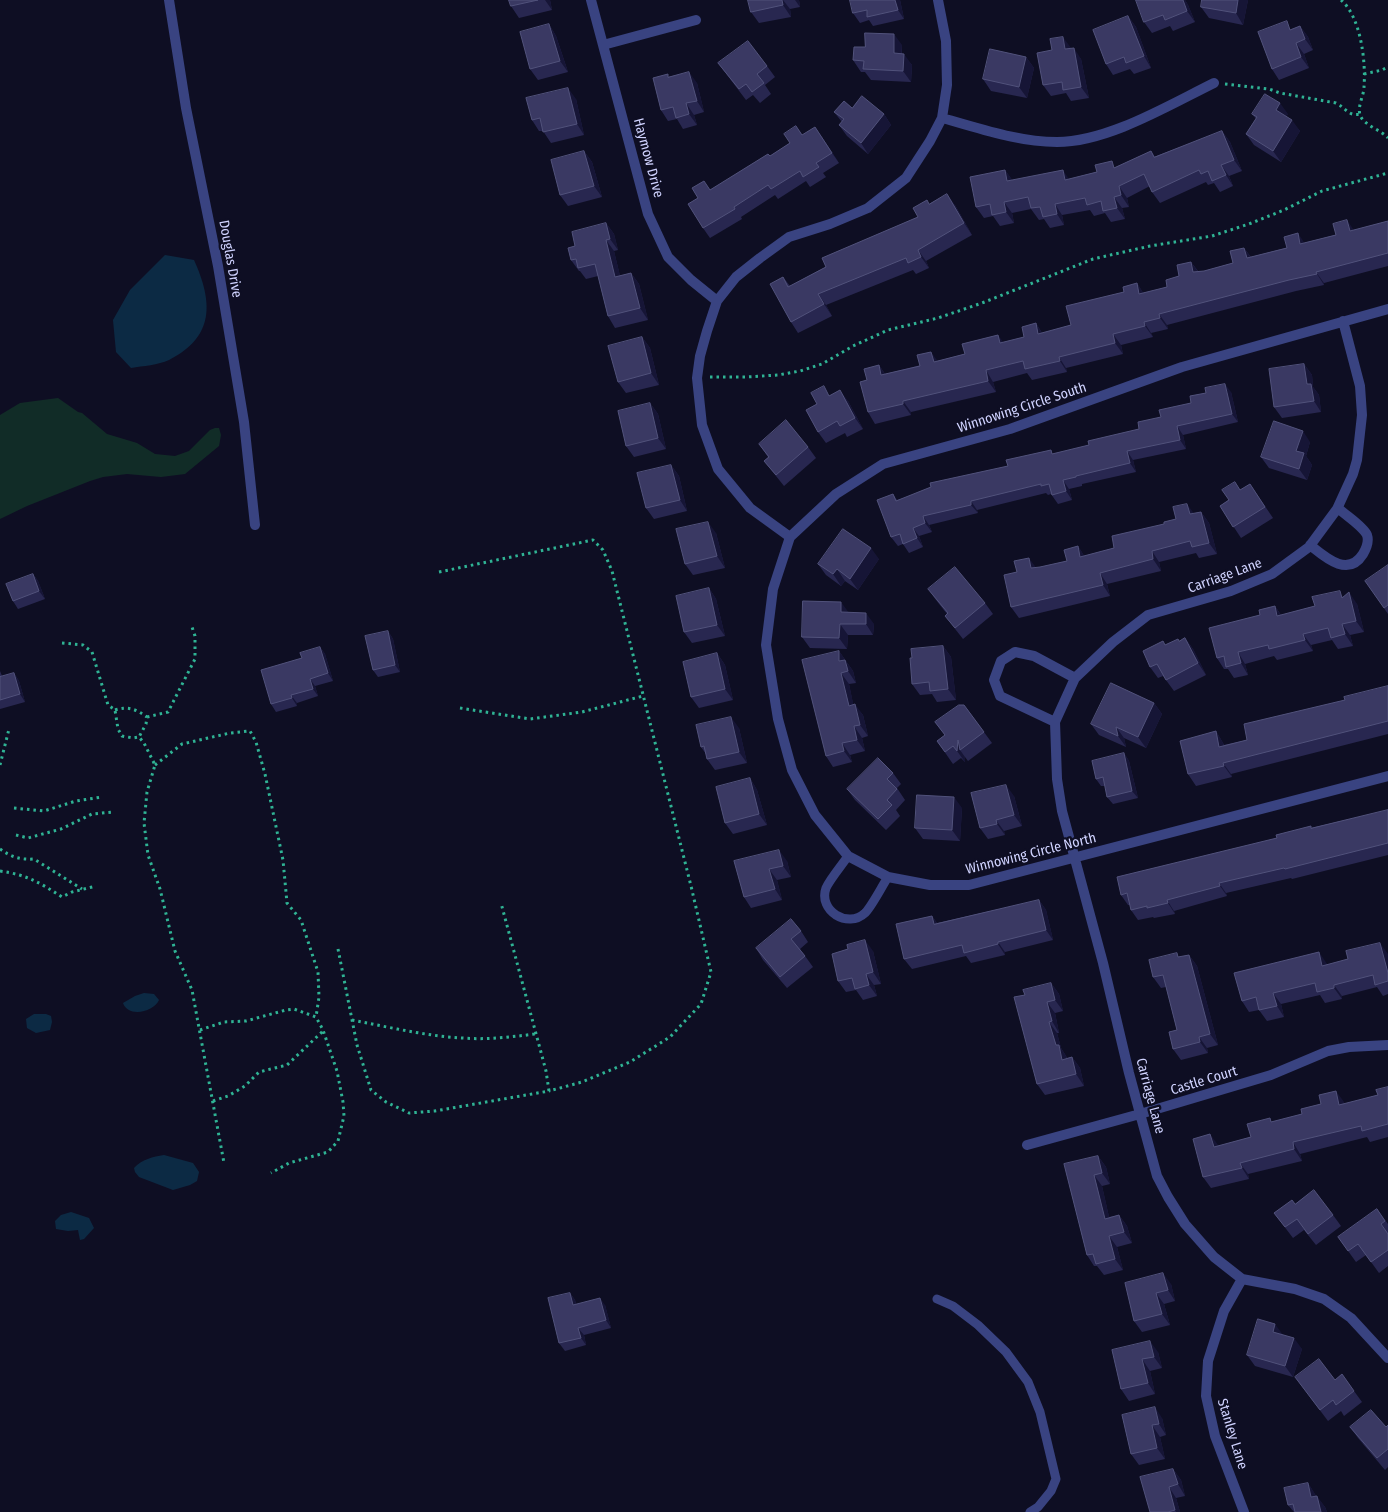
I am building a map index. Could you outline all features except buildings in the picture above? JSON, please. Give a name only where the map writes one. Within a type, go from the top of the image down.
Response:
[{"type":"street","name":"Douglas Drive","points":[[169,0],[186,108],[218,266],[244,422],[255,525]]},
{"type":"street","name":"Haymow Drive","points":[[591,0],[648,214],[668,257],[691,280],[717,301]]},
{"type":"street","points":[[790,537],[750,508],[718,469],[702,425],[697,378],[700,356],[717,301],[736,277],[789,237],[830,224],[868,208],[906,178],[930,141],[942,118],[947,85],[946,42],[938,0]]},
{"type":"street","points":[[603,45],[696,20]]},
{"type":"street","points":[[942,118],[1024,140],[1059,142],[1093,136],[1127,126],[1214,83]]},
{"type":"street","name":"Winnowing Circle South","points":[[766,644],[773,589],[790,537],[836,494],[883,464],[1010,429],[1182,367],[1388,309]]},
{"type":"street","name":"Carriage Lane","points":[[1343,321],[1360,386],[1362,415],[1357,460],[1338,508],[1310,545],[1272,574],[1231,592],[1148,615],[1113,642],[1074,678],[1056,722],[1057,779],[1062,811],[1103,963],[1156,1176],[1168,1197],[1185,1224],[1214,1257],[1242,1279],[1295,1289],[1324,1299],[1351,1318],[1388,1358]]},
{"type":"street","points":[[1310,545],[1333,562],[1341,565],[1352,564],[1363,554],[1368,542],[1367,536],[1363,529],[1338,508]]},
{"type":"street","name":"Winnowing Circle North","points":[[766,644],[778,719],[792,770],[815,815],[848,856],[888,877],[930,886],[969,885],[1388,776]]},
{"type":"street","points":[[1056,722],[1000,696],[994,680],[1001,661],[1015,652],[1034,656],[1074,678]]},
{"type":"street","name":"Castle Court","points":[[1027,1145],[1272,1075],[1328,1051],[1349,1047],[1388,1045]]},
{"type":"street","name":"Stanley Lane","points":[[1242,1279],[1224,1311],[1208,1362],[1206,1396],[1215,1436],[1244,1512]]},
{"type":"lane","points":[[848,856],[826,888],[825,898],[828,907],[836,916],[846,920],[856,918],[865,913],[888,877]]},
{"type":"lane","points":[[937,1299],[953,1306],[978,1326],[1006,1352],[1028,1382],[1040,1412],[1056,1480],[1051,1491],[1038,1507],[1030,1512]]},
{"type":"path","points":[[1341,0],[1355,20],[1362,50],[1364,74],[1363,97],[1359,108],[1360,114],[1362,119],[1381,131],[1388,138]]},
{"type":"path","points":[[1364,74],[1388,67]]},
{"type":"path","points":[[1214,83],[1269,89],[1280,93],[1336,103],[1343,106],[1354,116],[1360,114]]},
{"type":"path","points":[[697,378],[718,376],[747,377],[778,374],[815,367],[853,346],[888,330],[938,318],[982,303],[1093,259],[1150,246],[1212,236],[1275,213],[1322,191],[1388,173]]},
{"type":"path","points":[[338,949],[357,1045],[372,1090],[386,1102],[409,1113],[435,1112],[549,1091],[582,1082],[630,1062],[670,1037],[701,1004],[711,972],[612,571],[603,550],[593,540],[439,572]]},
{"type":"path","points":[[147,717],[168,712],[195,660],[195,636],[191,624]]},
{"type":"path","points":[[62,643],[83,645],[92,652],[108,705],[115,710],[118,729],[122,736],[139,737]]},
{"type":"path","points":[[460,708],[530,719],[582,712],[642,696]]},
{"type":"path","points":[[115,710],[124,707],[137,709],[147,717]]},
{"type":"path","points":[[139,737],[146,724],[147,717]]},
{"type":"path","points":[[0,765],[9,729]]},
{"type":"path","points":[[224,1163],[192,990],[175,951],[160,889],[148,855],[144,823],[147,792],[156,765],[182,744],[230,733],[250,731],[256,742],[265,774],[283,860],[288,903],[301,920],[318,972],[320,997],[316,1017]]},
{"type":"path","points":[[139,737],[144,742],[156,765]]},
{"type":"path","points":[[14,808],[44,811],[76,801],[102,797]]},
{"type":"path","points":[[16,835],[28,838],[61,829],[92,814],[114,812]]},
{"type":"path","points":[[0,849],[9,856],[24,860],[34,858],[83,889]]},
{"type":"path","points":[[0,870],[21,874],[62,897],[96,886]]},
{"type":"path","points":[[501,903],[546,1071],[549,1091]]},
{"type":"path","points":[[200,1030],[224,1022],[246,1021],[294,1009],[316,1017],[324,1030],[337,1071],[343,1102],[344,1116],[338,1140],[328,1152],[289,1163],[271,1172]]},
{"type":"path","points":[[352,1020],[462,1038],[498,1038],[536,1034]]},
{"type":"path","points":[[213,1101],[228,1096],[245,1086],[260,1072],[287,1065],[324,1030]]},
{"type":"green space","points":[[58,398],[82,413],[107,434],[137,443],[155,454],[175,456],[189,451],[210,430],[215,428],[219,428],[221,435],[219,446],[185,474],[161,477],[127,474],[103,477],[27,506],[0,519],[0,415],[20,403]]},
{"type":"water","points":[[165,255],[194,260],[205,290],[206,317],[195,341],[184,351],[165,362],[131,368],[116,352],[113,320],[130,290]]},
{"type":"water","points":[[144,993],[154,994],[159,1000],[152,1008],[135,1012],[126,1008],[123,1003]]},
{"type":"water","points":[[34,1014],[51,1016],[50,1030],[36,1033],[27,1028],[26,1019]]},
{"type":"water","points":[[164,1155],[193,1163],[199,1172],[197,1181],[173,1190],[139,1177],[135,1172],[134,1168],[144,1160]]},
{"type":"water","points":[[71,1212],[89,1218],[94,1228],[84,1239],[80,1240],[78,1230],[56,1229],[55,1221],[61,1215]]}]
